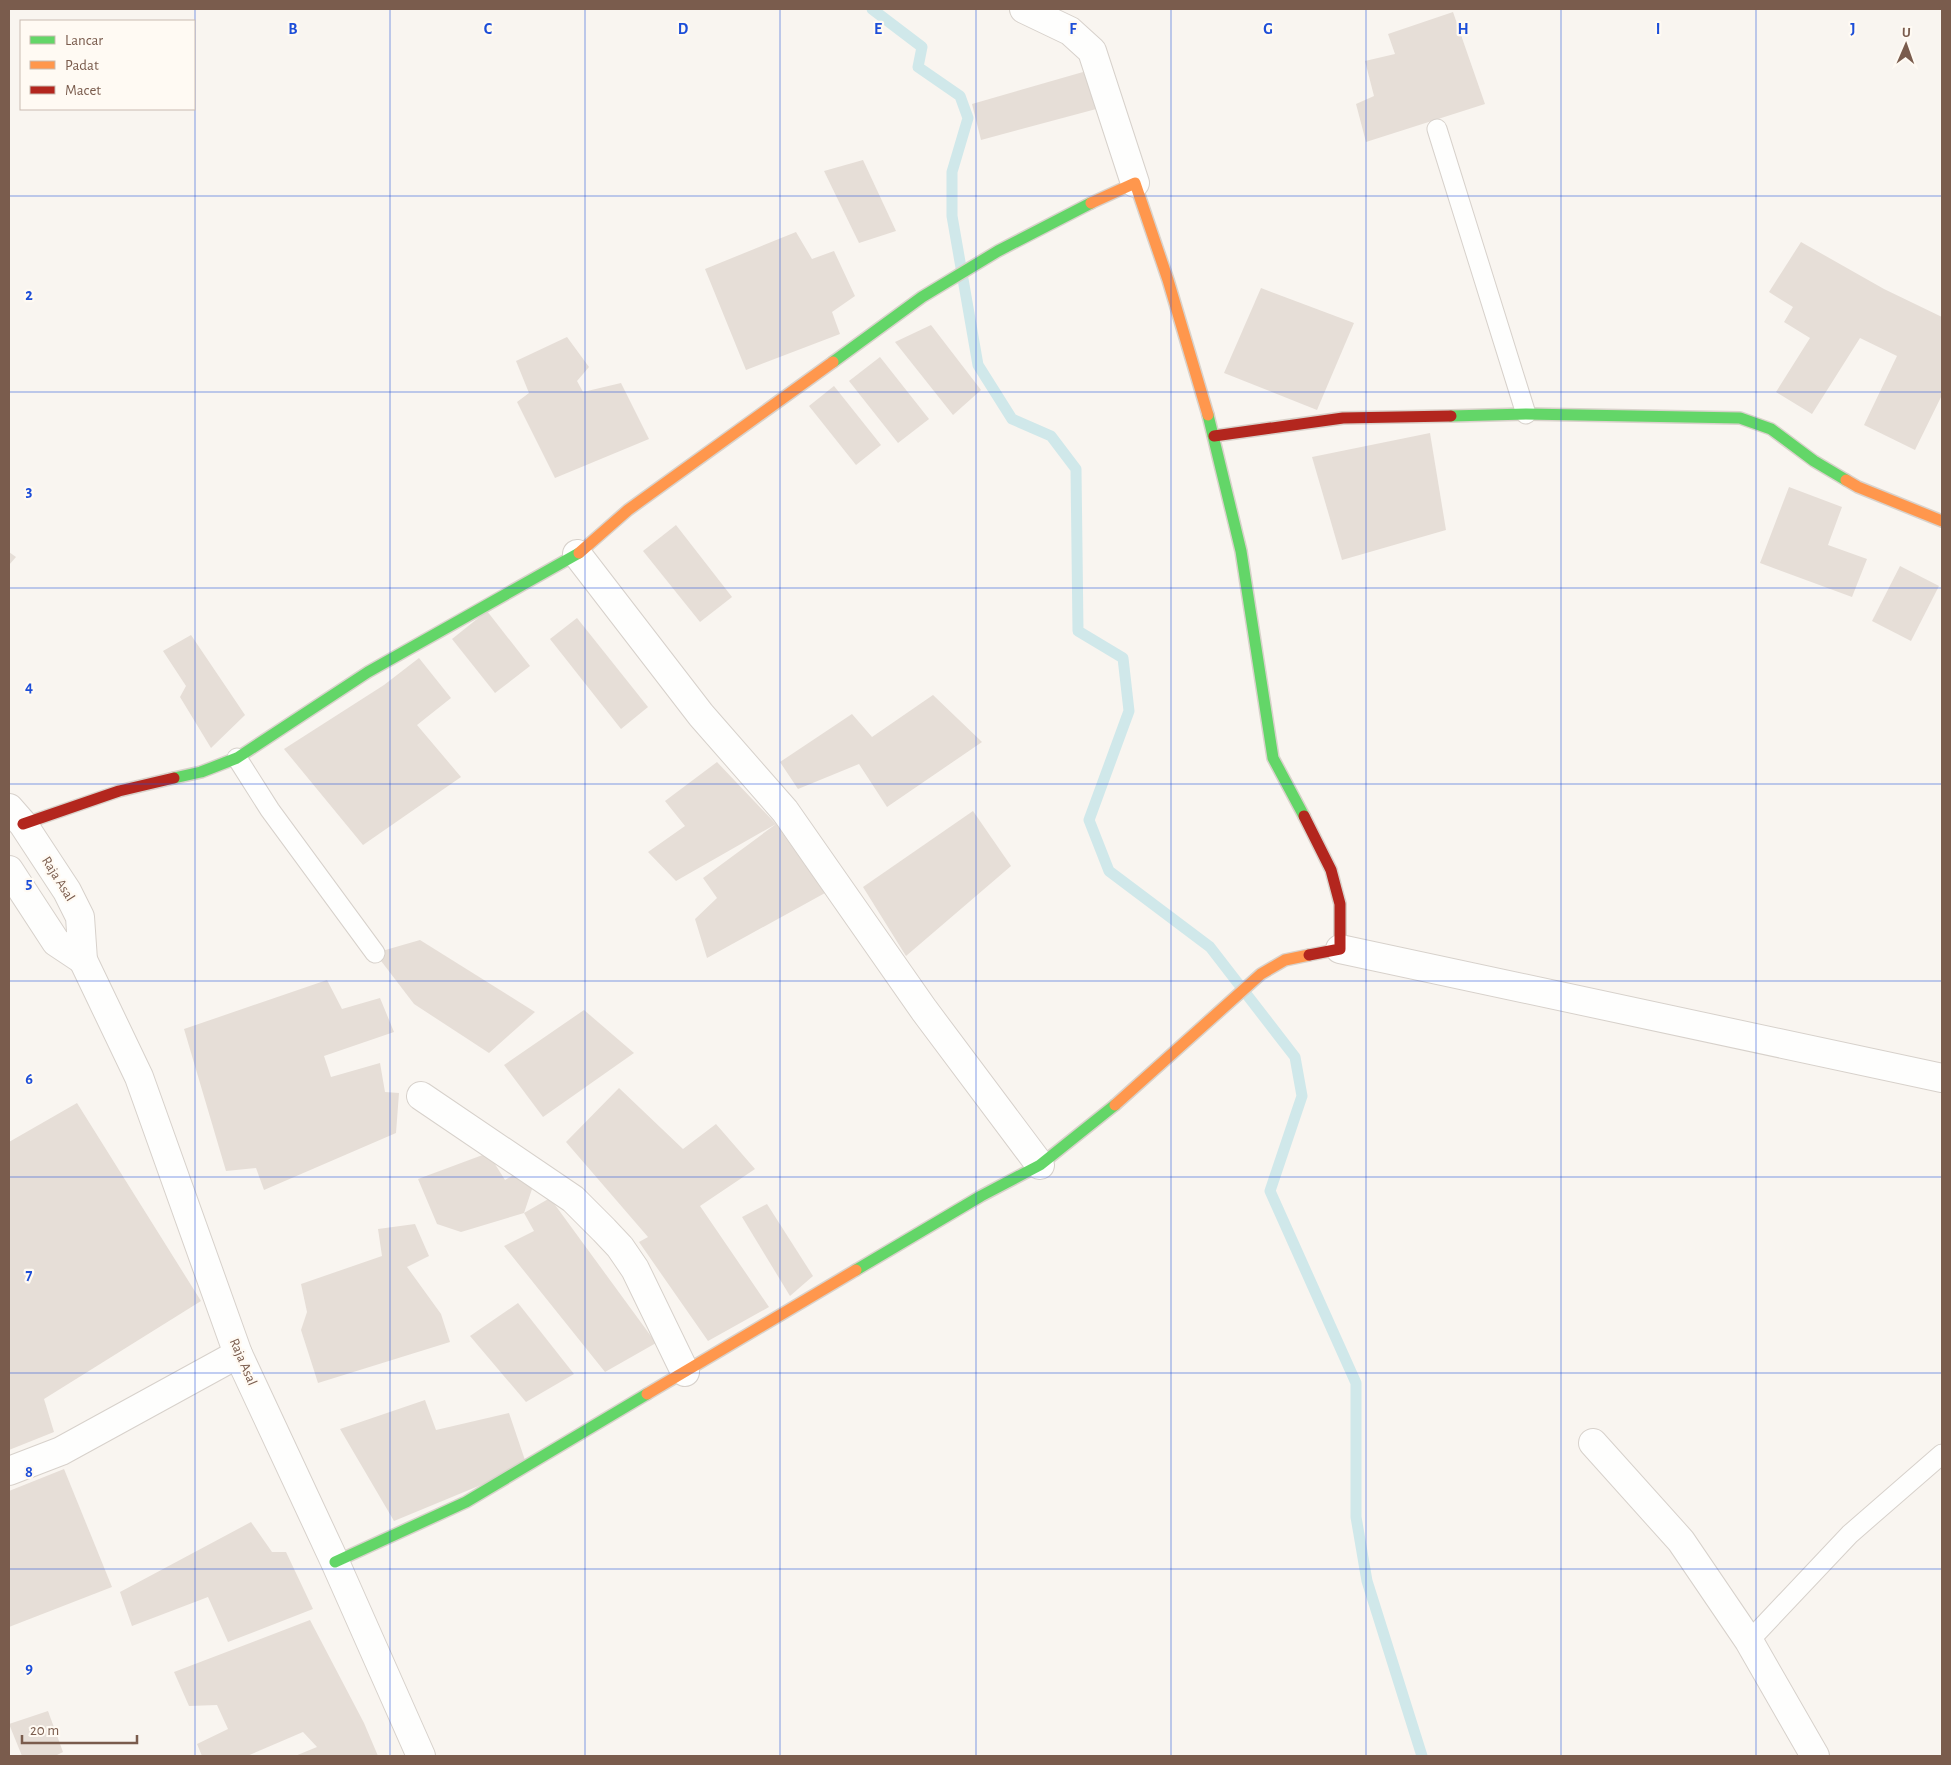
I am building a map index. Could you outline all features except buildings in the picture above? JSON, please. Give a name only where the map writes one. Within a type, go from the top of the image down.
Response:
[{"type":"street","points":[[1024,9],[1070,31],[1092,51],[1168,280],[1214,436],[1241,551],[1273,758],[1331,870],[1340,904],[1340,950]]},
{"type":"street","points":[[16,816],[200,772],[238,758],[368,672],[577,554],[628,510],[922,296],[998,251],[1114,191],[1135,183]]},
{"type":"street","points":[[1214,436],[1343,418],[1526,414],[1740,418],[1771,429],[1814,461],[1858,487],[1942,521]]},
{"type":"street","points":[[577,554],[701,715],[786,811],[924,1010],[1040,1165]]},
{"type":"street","name":"Raja Asal","points":[[16,816],[67,891],[80,917],[83,960],[139,1077],[238,1354],[335,1562],[421,1756]]},
{"type":"street","points":[[9,870],[56,942],[83,960]]},
{"type":"street","points":[[335,1562],[466,1502],[981,1196],[1040,1165],[1100,1118],[1261,974],[1285,960],[1340,950],[1942,1078]]},
{"type":"street","points":[[421,1096],[573,1199],[604,1230],[620,1247],[635,1270],[685,1372]]},
{"type":"street","points":[[9,1471],[61,1451],[238,1354]]},
{"type":"street","points":[[1593,1443],[1681,1541],[1749,1641],[1815,1756]]},
{"type":"lane","points":[[1436,130],[1526,414]]},
{"type":"lane","points":[[238,758],[270,810],[375,953]]},
{"type":"lane","points":[[1749,1641],[1850,1534],[1942,1454]]},
{"type":"waterway","points":[[872,9],[922,47],[918,67],[960,96],[968,118],[952,172],[952,216],[978,365],[1012,419],[1051,436],[1076,469],[1078,631],[1123,658],[1129,711],[1089,820],[1109,871],[1210,947],[1295,1057],[1302,1096],[1270,1191],[1356,1383],[1356,1517],[1367,1581],[1422,1756]]},
{"type":"traffic: fast","points":[[833,362],[922,297],[998,251],[1091,203]]},
{"type":"traffic: fast","points":[[1451,416],[1526,414],[1740,418],[1771,429],[1814,461],[1846,480]]},
{"type":"traffic: fast","points":[[1208,415],[1241,551],[1273,758],[1304,816]]},
{"type":"traffic: fast","points":[[174,778],[201,772],[237,758],[368,672],[579,553]]},
{"type":"traffic: fast","points":[[856,1270],[981,1196],[1040,1165],[1115,1105]]},
{"type":"traffic: fast","points":[[335,1562],[466,1502],[647,1394]]},
{"type":"traffic: slow","points":[[1091,203],[1135,183],[1168,280],[1208,415]]},
{"type":"traffic: slow","points":[[579,553],[628,510],[833,362]]},
{"type":"traffic: slow","points":[[1846,480],[1858,487],[1942,521]]},
{"type":"traffic: slow","points":[[1115,1105],[1261,974],[1285,960],[1309,955]]},
{"type":"traffic: slow","points":[[647,1394],[856,1270]]},
{"type":"traffic: jam","points":[[1214,436],[1343,418],[1451,416]]},
{"type":"traffic: jam","points":[[23,824],[119,791],[174,778]]},
{"type":"traffic: jam","points":[[1304,816],[1331,870],[1340,904],[1340,949],[1309,955]]}]
